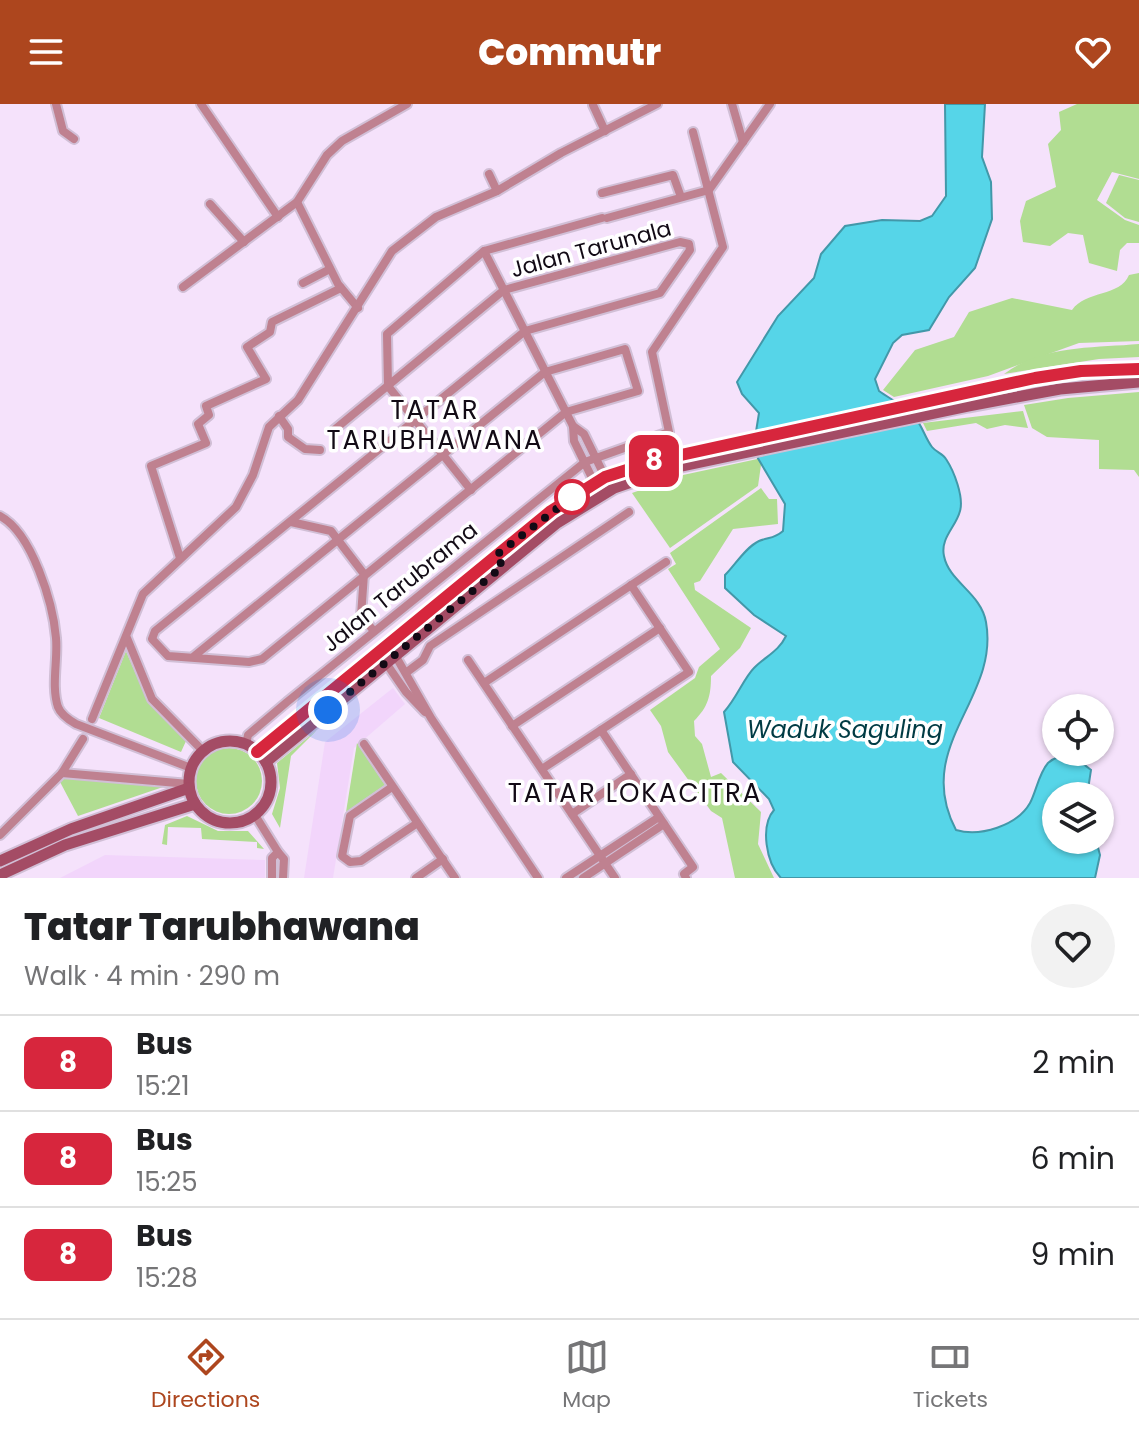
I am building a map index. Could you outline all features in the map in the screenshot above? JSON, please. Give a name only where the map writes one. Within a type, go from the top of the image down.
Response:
[{"type":"main road","points":[[966,401],[1050,375],[1139,369]]},
{"type":"main road","points":[[266,762],[391,659],[551,511],[600,480],[966,401],[1139,382]]},
{"type":"main road","points":[[257,752],[499,561],[599,495],[670,463]]},
{"type":"main road","points":[[223,742],[246,745],[266,762],[270,790],[255,815],[242,822],[226,823],[211,819],[195,804],[189,786],[191,768],[203,751],[223,742]]},
{"type":"main road","points":[[0,861],[71,829],[189,786]]},
{"type":"main road","points":[[0,875],[78,840],[195,804]]},
{"type":"street","points":[[56,104],[63,131],[74,139]]},
{"type":"street","points":[[201,104],[278,217]]},
{"type":"street","points":[[183,287],[297,202],[327,155],[342,141],[407,104]]},
{"type":"street","points":[[92,719],[143,594],[236,507],[253,475],[269,427],[298,400],[358,308],[379,267],[403,240],[436,217],[497,191],[657,104]]},
{"type":"street","points":[[732,104],[743,142]]},
{"type":"street","points":[[471,490],[388,386],[387,334],[390,329],[484,251],[709,190],[770,104]]},
{"type":"street","points":[[593,105],[605,131]]},
{"type":"street","points":[[693,132],[709,190]]},
{"type":"street","points":[[489,174],[497,191]]},
{"type":"street","points":[[602,193],[673,175],[681,197]]},
{"type":"street","name":"Jalan Tarubrama","points":[[246,745],[248,735],[585,462],[669,432],[652,352],[722,252],[709,190]]},
{"type":"street","points":[[297,202],[330,269],[358,308]]},
{"type":"street","points":[[210,204],[244,242]]},
{"type":"street","name":"Jalan Tarunala","points":[[504,290],[687,242],[690,250],[664,290],[525,331]]},
{"type":"street","points":[[484,251],[573,426],[574,441],[585,462],[600,480]]},
{"type":"street","points":[[303,283],[330,269]]},
{"type":"street","points":[[180,558],[151,466],[206,443],[198,424],[209,415],[206,406],[266,379],[247,347],[270,332],[272,322],[341,288]]},
{"type":"street","points":[[334,430],[504,290]]},
{"type":"street","points":[[193,657],[545,372],[625,349],[638,391],[566,412],[262,659],[249,662],[168,656],[152,639],[155,631],[525,331]]},
{"type":"street","points":[[279,416],[288,429],[288,437],[305,449],[320,450]]},
{"type":"street","points":[[573,426],[584,434],[595,456],[600,480]]},
{"type":"street","points":[[407,672],[423,660],[430,646],[629,512]]},
{"type":"street","points":[[0,516],[21,534],[51,605],[56,640],[56,697],[62,714],[76,724],[191,768]]},
{"type":"street","points":[[291,522],[331,531],[364,574],[361,616],[374,631]]},
{"type":"street","points":[[484,683],[666,562]]},
{"type":"street","points":[[542,769],[689,672],[631,585]]},
{"type":"street","points":[[512,726],[660,628]]},
{"type":"street","points":[[127,638],[152,699],[203,751]]},
{"type":"street","points":[[391,659],[407,672],[431,718],[538,878]]},
{"type":"street","points":[[391,659],[406,692],[431,718]]},
{"type":"street","points":[[468,660],[615,878]]},
{"type":"street","points":[[601,730],[693,867],[682,877]]},
{"type":"street","points":[[0,835],[62,773],[83,739]]},
{"type":"street","points":[[364,744],[455,878]]},
{"type":"street","points":[[62,773],[189,786]]},
{"type":"street","points":[[572,814],[631,774]]},
{"type":"street","points":[[392,787],[350,816],[342,852],[354,863],[416,824]]},
{"type":"street","points":[[255,815],[284,859],[283,878]]},
{"type":"street","points":[[566,878],[602,860],[662,820]]},
{"type":"street","points":[[272,878],[272,858],[278,852]]},
{"type":"street","points":[[416,878],[443,859]]},
{"type":"street","points":[[583,878],[602,860]]},
{"type":"shaded area","points":[[393,688],[405,704],[354,748],[333,878],[304,878],[325,742]]},
{"type":"shaded area","points":[[105,855],[265,860],[265,878],[60,878]]},
{"type":"green space","points":[[1077,104],[1139,104],[1139,179],[1112,172],[1097,200],[1125,220],[1139,225],[1139,243],[1127,243],[1120,250],[1117,271],[1089,263],[1083,235],[1068,233],[1050,246],[1023,242],[1020,221],[1026,201],[1056,187],[1048,144],[1061,130],[1059,112]]},
{"type":"green space","points":[[1119,175],[1139,180],[1139,222],[1125,218],[1106,203]]},
{"type":"green space","points":[[1139,273],[1139,341],[1079,343],[988,376],[894,397],[883,390],[915,350],[954,337],[969,312],[1012,298],[1072,310],[1086,299],[1118,287],[1129,275]]},
{"type":"green space","points":[[1139,344],[1139,357],[1099,359],[1004,374],[1052,353]]},
{"type":"green space","points":[[1139,392],[1139,477],[1134,470],[1099,469],[1099,440],[1047,437],[1032,428],[1024,405],[1068,398]]},
{"type":"green space","points":[[1023,411],[1028,428],[1005,425],[987,429],[976,423],[927,431],[923,423]]},
{"type":"green space","points":[[762,458],[758,486],[670,548],[632,493],[683,475]]},
{"type":"green space","points":[[761,488],[769,499],[777,499],[778,524],[733,529],[700,581],[694,583],[695,590],[751,628],[740,648],[711,676],[708,701],[694,721],[695,736],[702,744],[711,777],[721,773],[761,812],[758,844],[774,878],[735,878],[722,818],[711,811],[668,752],[661,726],[650,710],[695,678],[699,667],[720,649],[668,569],[676,564],[670,553]]},
{"type":"green space","points":[[126,651],[144,693],[186,741],[181,752],[99,718]]},
{"type":"green space","points":[[317,730],[291,756],[280,828],[272,814],[280,788],[277,763]]},
{"type":"green space","points":[[357,743],[385,785],[346,812]]},
{"type":"green space","points":[[229,748],[242,751],[252,758],[259,768],[262,781],[259,794],[252,804],[242,811],[229,814],[216,811],[206,804],[199,794],[196,781],[199,768],[206,758],[216,751]]},
{"type":"green space","points":[[63,776],[166,786],[78,816],[59,780]]},
{"type":"green space","points":[[187,816],[218,831],[248,831],[264,849],[257,848],[257,842],[202,839],[201,828],[168,827],[167,845],[162,844],[165,825]]},
{"type":"water","name":"Waduk Saguling","points":[[945,104],[985,104],[982,157],[991,182],[992,219],[975,268],[949,297],[929,330],[902,335],[893,343],[875,379],[879,391],[914,416],[932,447],[945,457],[952,470],[961,505],[944,544],[944,556],[952,573],[978,603],[986,622],[987,650],[981,675],[950,748],[944,773],[945,800],[956,830],[987,831],[1007,823],[1024,811],[1046,766],[1086,766],[1091,770],[1089,782],[1042,782],[1042,854],[1100,854],[1095,878],[781,878],[772,863],[766,835],[774,810],[769,799],[733,762],[724,712],[750,672],[776,650],[786,636],[754,615],[725,588],[725,575],[745,552],[759,541],[783,531],[785,504],[753,450],[759,413],[742,394],[737,382],[778,316],[814,278],[821,254],[845,226],[882,220],[920,221],[932,216],[946,196]]},
{"type":"bus line","name":"8","points":[[257,752],[551,511],[605,477],[658,460],[964,396],[1035,378],[1081,371],[1139,369]]},
{"type":"district","name":"TATAR TARUBHAWANA","points":[[435,425]]},
{"type":"district","name":"TATAR LOKACITRA","points":[[635,793]]},
{"type":"route","points":[[328,710],[503,566],[495,556],[572,497]]}]
